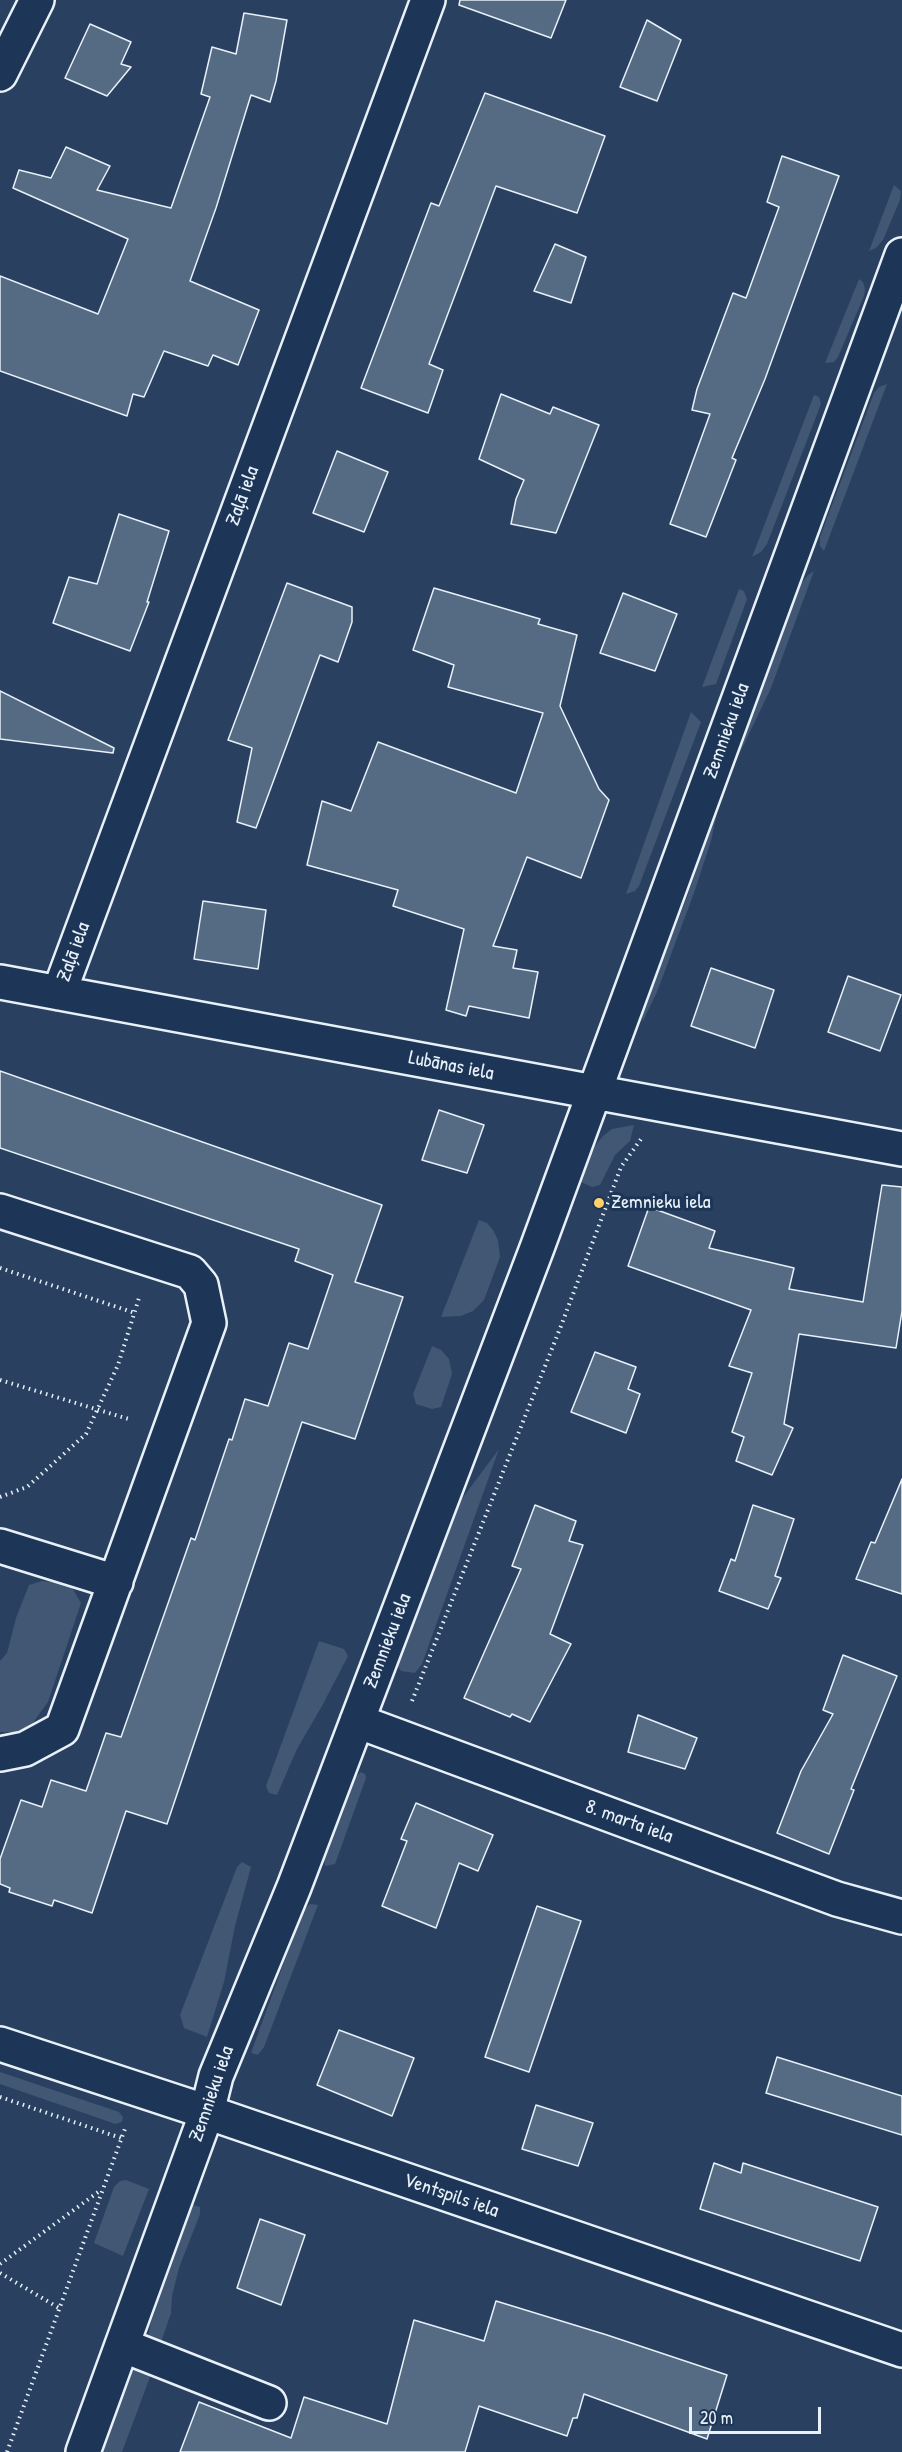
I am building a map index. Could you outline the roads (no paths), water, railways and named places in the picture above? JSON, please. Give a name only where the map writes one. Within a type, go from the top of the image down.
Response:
[{"type":"street","points":[[0,74],[37,0]]},
{"type":"street","name":"Zaļā iela","points":[[59,993],[428,0]]},
{"type":"street","name":"Zemnieku iela","points":[[83,2452],[207,2112],[216,2076],[294,1887],[594,1093],[902,255]]},
{"type":"street","name":"Lubānas iela","points":[[0,982],[902,1149]]},
{"type":"street","points":[[0,1211],[190,1272],[201,1285],[209,1323],[62,1728],[24,1749],[0,1754]]},
{"type":"street","points":[[0,1546],[116,1582]]},
{"type":"street","name":"8. marta iela","points":[[357,1721],[837,1899],[902,1917]]},
{"type":"street","name":"Ventspils iela","points":[[0,2044],[207,2112],[902,2350]]},
{"type":"street","points":[[122,2345],[269,2403]]},
{"type":"place","name":"Zemnieku iela","points":[[599,1203]]}]
